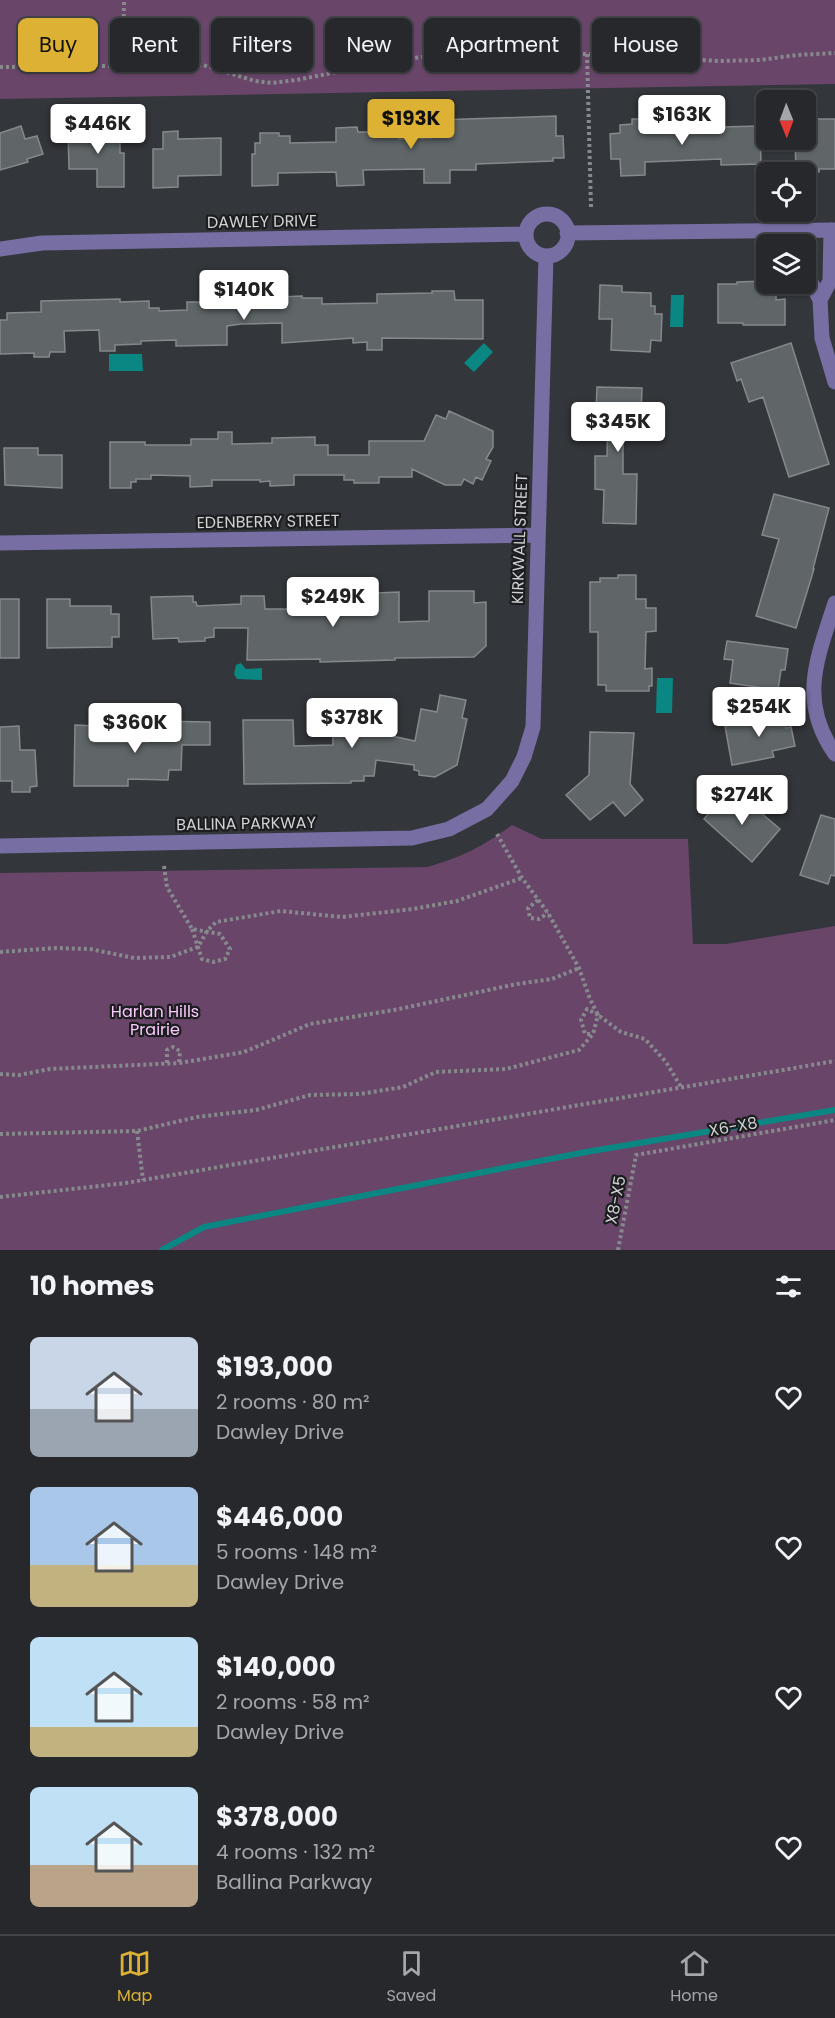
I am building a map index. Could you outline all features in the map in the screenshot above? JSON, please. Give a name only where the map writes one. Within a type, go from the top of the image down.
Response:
[{"type":"street","points":[[550,214],[562,220],[567,233],[562,249],[546,256],[534,252],[526,241],[525,234],[531,221],[536,217],[550,214]]},
{"type":"street","points":[[567,233],[833,230],[830,281],[820,300]]},
{"type":"street","points":[[806,231],[808,278],[820,300],[822,338],[835,382]]},
{"type":"street","name":"DAWLEY DRIVE","points":[[0,249],[42,243],[525,234]]},
{"type":"street","name":"KIRKWALL STREET","points":[[487,809],[512,781],[524,757],[533,727],[546,256]]},
{"type":"street","name":"EDENBERRY STREET","points":[[0,543],[537,535]]},
{"type":"street","points":[[834,610],[816,668],[813,690],[815,713],[823,735],[835,754]]},
{"type":"street","name":"BALLINA PARKWAY","points":[[0,846],[412,838],[449,829],[487,809]]},
{"type":"path","points":[[124,0],[124,18]]},
{"type":"path","points":[[199,65],[255,81],[272,83],[430,55],[460,53],[587,54],[720,62],[835,53]]},
{"type":"path","points":[[587,54],[591,208]]},
{"type":"path","points":[[0,67],[110,65]]},
{"type":"path","points":[[0,1134],[137,1131],[197,1117],[256,1110],[310,1095],[360,1094],[403,1087],[436,1072],[506,1069],[579,1050],[593,1034],[598,1015],[579,968],[548,913],[522,878],[497,834]]},
{"type":"path","points":[[164,866],[167,887],[192,929],[202,959],[213,962],[225,959],[230,949],[220,934],[192,929]]},
{"type":"path","points":[[0,952],[56,948],[90,949],[134,958],[170,957],[198,947],[207,931],[216,922],[281,911],[342,917],[413,909],[457,902],[522,878]]},
{"type":"path","points":[[538,900],[528,908],[531,918],[539,919],[548,913]]},
{"type":"path","points":[[0,1074],[19,1075],[50,1069],[179,1063],[244,1052],[310,1024],[552,979],[579,968]]},
{"type":"path","points":[[593,1034],[585,1034],[581,1020],[586,1009],[621,1032],[645,1039],[666,1062],[681,1087]]},
{"type":"path","points":[[167,1063],[167,1050],[173,1047],[180,1051],[179,1063]]},
{"type":"path","points":[[0,1197],[143,1180],[835,1061]]},
{"type":"path","name":"X6-X8","points":[[636,1155],[835,1120]]},
{"type":"path","points":[[137,1131],[143,1180]]},
{"type":"path","name":"X8-X5","points":[[618,1250],[636,1155]]},
{"type":"green space","points":[[0,0],[835,0],[835,84],[0,99]]},
{"type":"green space","name":"Harlan Hills Prairie","points":[[512,825],[542,839],[688,839],[693,944],[726,944],[835,926],[835,1250],[0,1250],[0,873],[427,867],[471,850]]},
{"type":"water","points":[[671,295],[684,295],[683,327],[670,327]]},
{"type":"water","points":[[484,343],[493,352],[474,372],[464,363]]},
{"type":"water","points":[[109,354],[142,354],[143,371],[109,371]]},
{"type":"water","points":[[241,663],[246,669],[262,668],[262,680],[237,679],[234,674],[236,665]]},
{"type":"water","points":[[657,678],[673,678],[672,713],[656,713]]},
{"type":"building","points":[[556,116],[556,136],[563,136],[564,158],[553,158],[553,161],[476,164],[476,170],[450,170],[450,183],[424,183],[424,169],[363,170],[364,185],[337,186],[336,172],[278,173],[278,185],[252,186],[252,154],[255,154],[255,143],[260,143],[260,133],[279,133],[279,136],[290,136],[290,143],[336,142],[336,128],[357,127],[358,132],[399,132],[399,139],[431,138],[439,129],[439,120]]},
{"type":"building","points":[[632,119],[654,119],[655,126],[664,126],[664,130],[674,130],[674,134],[721,133],[721,127],[756,126],[756,150],[761,150],[761,162],[721,165],[721,159],[645,162],[645,175],[621,176],[620,159],[611,159],[610,134],[620,133],[620,125],[632,124]]},
{"type":"building","points":[[816,119],[835,119],[835,169],[819,169],[819,172],[816,172],[816,162],[796,162],[795,150],[816,150]]},
{"type":"building","points":[[21,126],[25,139],[37,136],[43,154],[27,159],[28,162],[0,170],[0,133]]},
{"type":"building","points":[[120,129],[120,153],[124,153],[124,187],[97,187],[97,169],[69,169],[68,130]]},
{"type":"building","points":[[178,131],[178,139],[221,138],[221,175],[178,176],[178,187],[153,188],[153,149],[163,149],[163,132]]},
{"type":"building","points":[[756,281],[756,294],[776,294],[776,300],[785,299],[785,325],[718,323],[718,284],[737,284],[737,282]]},
{"type":"building","points":[[600,285],[622,286],[622,292],[651,293],[651,306],[655,306],[655,314],[662,314],[661,341],[651,340],[650,352],[611,350],[612,319],[599,319]]},
{"type":"building","points":[[432,291],[454,291],[455,300],[483,300],[483,339],[382,338],[382,350],[367,350],[367,342],[353,343],[353,338],[282,343],[282,323],[241,324],[227,326],[227,345],[176,346],[176,340],[141,341],[141,344],[115,345],[115,351],[100,351],[99,330],[64,331],[65,352],[50,352],[49,357],[34,357],[34,353],[0,354],[0,320],[7,320],[7,313],[41,312],[41,301],[120,299],[120,302],[149,301],[149,308],[159,308],[159,311],[187,310],[187,302],[207,302],[207,297],[230,297],[230,301],[267,302],[280,300],[280,297],[302,296],[302,298],[322,298],[322,304],[377,303],[377,294],[432,293]]},
{"type":"building","points":[[791,343],[829,464],[789,477],[763,397],[749,402],[741,379],[737,381],[731,363]]},
{"type":"building","points":[[597,387],[642,388],[640,439],[623,439],[623,474],[637,474],[636,524],[603,523],[604,490],[595,489],[595,456],[607,456],[608,411],[596,411]]},
{"type":"building","points":[[449,411],[493,431],[493,447],[486,459],[491,461],[482,480],[476,477],[473,484],[464,479],[461,485],[445,485],[412,469],[412,477],[379,477],[379,483],[354,483],[354,480],[344,480],[344,475],[294,475],[294,485],[270,486],[270,481],[260,482],[260,480],[212,480],[212,486],[190,487],[190,476],[151,475],[151,479],[136,479],[136,482],[131,482],[131,488],[110,488],[110,442],[191,445],[191,439],[218,439],[218,432],[232,432],[232,444],[272,443],[272,438],[315,437],[315,445],[328,445],[328,455],[369,455],[369,441],[424,441],[436,415],[446,419]]},
{"type":"building","points":[[4,448],[38,448],[38,455],[62,455],[62,488],[5,485]]},
{"type":"building","points":[[774,494],[829,508],[796,628],[756,616],[779,539],[762,535]]},
{"type":"building","points":[[618,575],[636,575],[636,599],[646,599],[646,608],[656,608],[656,631],[646,632],[645,669],[652,668],[652,686],[649,686],[649,691],[606,691],[606,685],[598,685],[598,632],[590,632],[590,582],[600,582],[600,578],[618,578]]},
{"type":"building","points":[[429,591],[474,591],[474,603],[486,602],[486,646],[474,657],[320,662],[320,659],[247,660],[248,628],[214,628],[214,637],[205,638],[205,641],[179,642],[178,638],[153,639],[151,597],[193,596],[193,602],[196,602],[197,606],[241,604],[241,596],[264,596],[265,609],[319,609],[319,603],[364,603],[364,597],[376,596],[376,593],[399,592],[399,622],[429,621]]},
{"type":"building","points":[[0,599],[19,599],[19,658],[0,658]]},
{"type":"building","points":[[47,599],[70,599],[70,606],[111,606],[111,614],[119,614],[119,637],[112,637],[112,647],[47,648]]},
{"type":"building","points":[[727,641],[788,649],[785,670],[781,670],[778,690],[730,683],[733,660],[724,659]]},
{"type":"building","points":[[440,695],[466,700],[462,718],[467,719],[457,765],[435,777],[419,775],[419,771],[414,770],[414,765],[376,760],[374,776],[364,776],[364,781],[244,784],[243,720],[293,720],[294,746],[333,745],[332,719],[369,718],[369,731],[415,741],[421,709],[437,712]]},
{"type":"building","points":[[783,710],[786,728],[791,727],[795,746],[772,751],[774,757],[732,765],[725,726],[756,720],[755,715]]},
{"type":"building","points":[[148,721],[210,722],[210,745],[182,745],[181,770],[169,770],[168,780],[128,779],[128,786],[74,786],[75,725],[96,726],[95,742],[148,742]]},
{"type":"building","points":[[19,726],[20,750],[35,750],[37,786],[30,787],[30,792],[12,792],[12,781],[0,781],[0,727]]},
{"type":"building","points":[[590,732],[634,733],[630,784],[643,800],[625,816],[613,802],[590,820],[566,795],[589,775]]},
{"type":"building","points":[[728,791],[745,805],[748,802],[780,829],[752,862],[704,819]]},
{"type":"building","points":[[821,815],[835,819],[835,876],[831,875],[828,884],[800,875]]},
{"type":"waterway","points":[[162,1250],[204,1227],[586,1152],[835,1110]]}]
